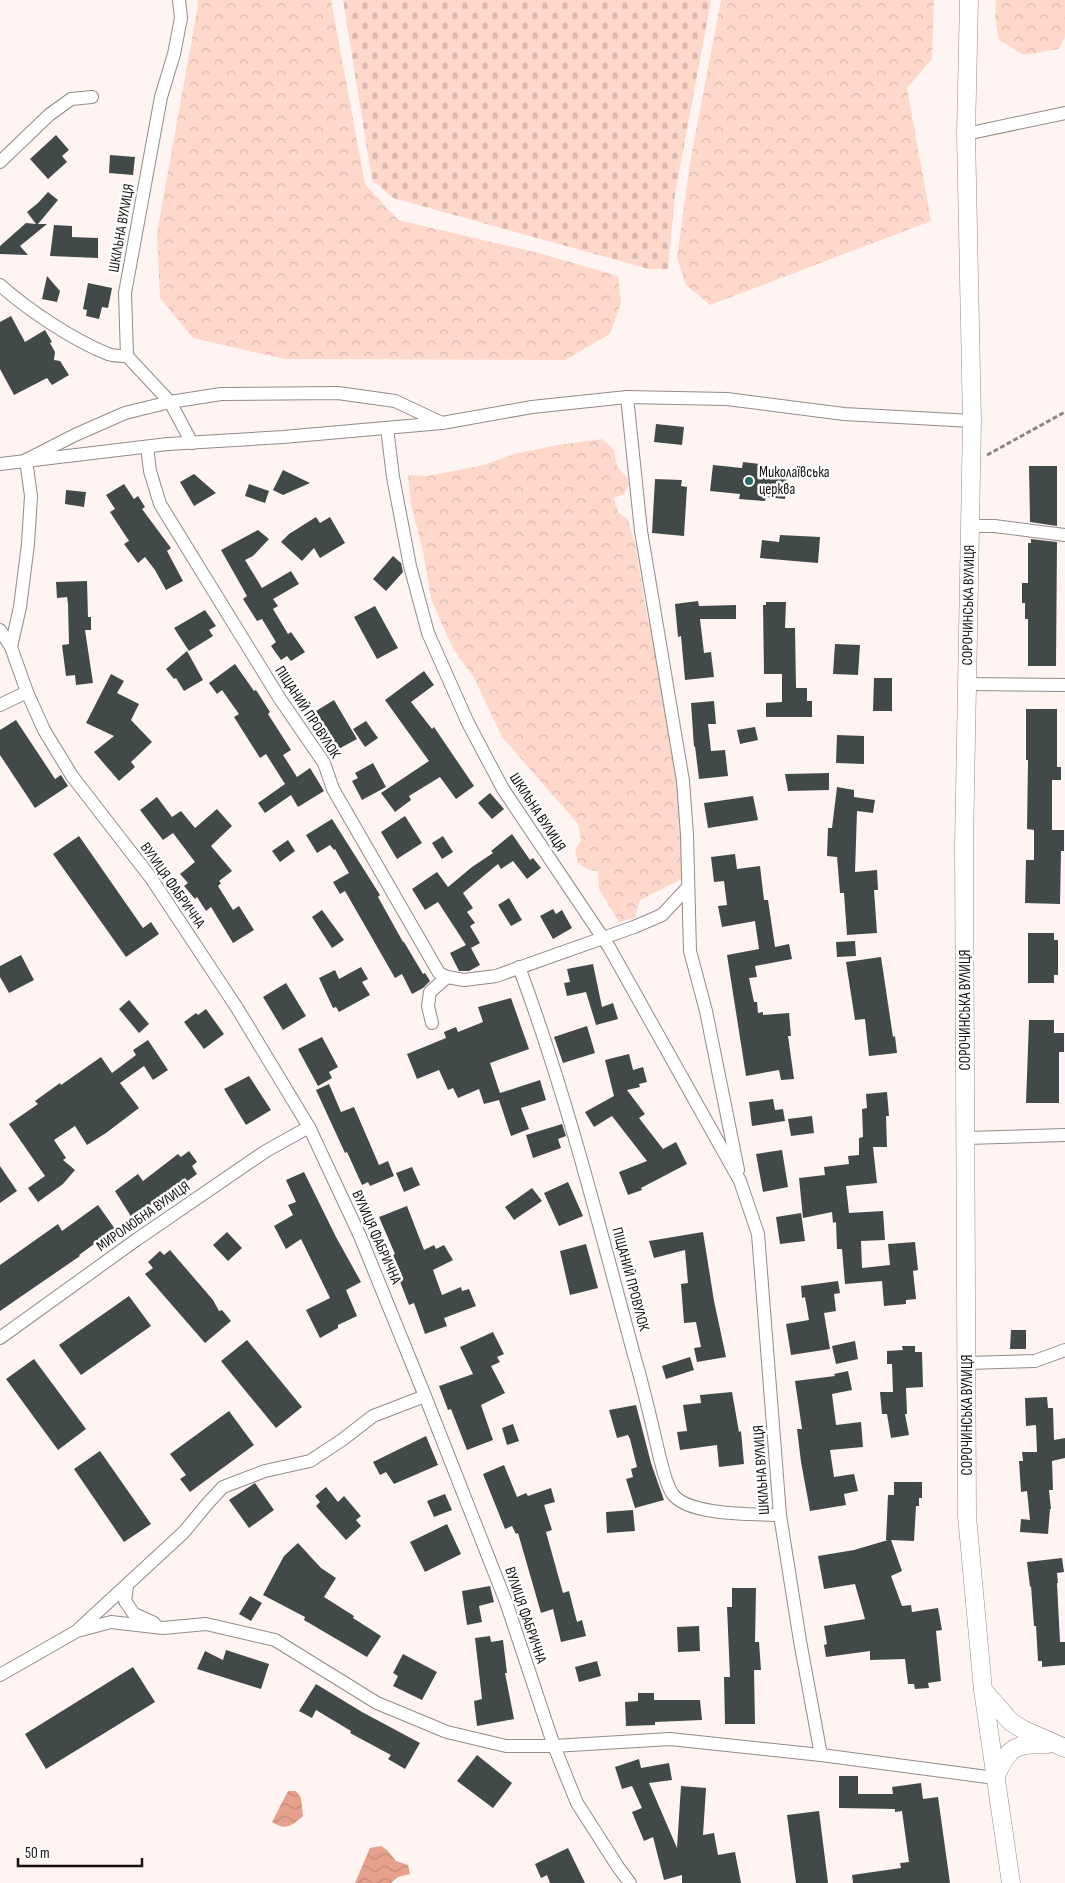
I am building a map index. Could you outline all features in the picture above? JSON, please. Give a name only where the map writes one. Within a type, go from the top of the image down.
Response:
[{"type":"main road","name":"СОРОЧИНСЬКА ВУЛИЦЯ","points":[[969,0],[966,134],[972,421],[964,844],[967,1516],[983,1690],[1010,1883]]},
{"type":"main road","points":[[983,1690],[1011,1722],[1059,1746]]},
{"type":"main road","points":[[995,1778],[1006,1755],[1013,1748],[1022,1744],[1059,1746]]},
{"type":"street","name":"ШКІЛЬНА ВУЛИЦЯ","points":[[127,356],[126,293],[161,97],[174,54],[181,18],[179,0]]},
{"type":"street","points":[[0,162],[49,115],[71,99],[92,97]]},
{"type":"street","points":[[966,134],[1065,113]]},
{"type":"street","points":[[0,285],[16,299],[62,330],[109,355],[127,356],[170,402],[192,443]]},
{"type":"street","points":[[26,460],[75,435],[126,413],[170,402],[221,394],[338,393],[395,401],[442,423]]},
{"type":"street","name":"ШКІЛЬНА ВУЛИЦЯ","points":[[627,397],[641,531],[683,781],[690,951],[708,1020],[740,1182],[758,1234],[780,1515],[821,1755]]},
{"type":"street","points":[[0,464],[147,446],[442,423],[532,407],[627,397],[728,399],[844,414],[972,421]]},
{"type":"street","name":"ШКІЛЬНА ВУЛИЦЯ","points":[[387,428],[393,477],[410,566],[428,633],[468,723],[503,789],[602,937],[740,1182]]},
{"type":"street","name":"ПІЩАНИЙ ПРОВУЛОК","points":[[147,446],[150,471],[160,504],[280,699],[324,763],[333,789],[417,933],[427,955],[439,974],[447,978]]},
{"type":"street","points":[[11,647],[20,607],[28,544],[31,496],[26,460]]},
{"type":"street","points":[[970,526],[994,526],[1065,536]]},
{"type":"street","name":"ВУЛИЦЯ ФАБРИЧНА","points":[[0,630],[11,647],[27,692],[44,730],[72,776],[151,878],[237,1008],[309,1128],[360,1236],[425,1396],[506,1602],[554,1746],[577,1803],[630,1883]]},
{"type":"street","points":[[966,684],[1065,685]]},
{"type":"street","points":[[0,704],[27,692]]},
{"type":"street","points":[[432,1023],[428,1006],[430,992],[447,978],[464,980],[496,976],[634,927],[662,915],[688,887]]},
{"type":"street","name":"ПІЩАНИЙ ПРОВУЛОК","points":[[519,967],[538,1020],[602,1235],[662,1464],[672,1493],[682,1502],[702,1509],[731,1514],[780,1515]]},
{"type":"street","name":"МИРОЛЮБНА ВУЛИЦЯ","points":[[0,1338],[136,1240],[258,1156],[309,1128]]},
{"type":"street","points":[[966,1138],[1065,1135]]},
{"type":"street","points":[[966,1363],[1035,1361],[1063,1355]]},
{"type":"street","points":[[0,1675],[77,1631],[184,1532],[208,1502],[224,1487],[265,1471],[310,1461],[342,1440],[373,1416],[425,1396]]},
{"type":"street","points":[[127,1586],[125,1601],[134,1614],[163,1628]]},
{"type":"street","points":[[77,1631],[111,1622],[163,1628],[206,1624],[275,1640],[377,1702],[447,1732],[506,1746],[554,1746],[670,1739],[821,1755],[995,1778]]},
{"type":"path","points":[[971,464],[1065,412]]},
{"type":"green space","points":[[197,0],[331,0],[365,184],[398,220],[539,253],[618,276],[621,303],[610,334],[565,360],[285,359],[193,338],[160,298],[157,233],[198,5]]},
{"type":"green space","points":[[343,0],[711,0],[675,194],[668,269],[649,269],[393,198],[372,180]]},
{"type":"green space","points":[[721,0],[934,0],[932,59],[907,88],[931,221],[710,305],[686,285],[677,258],[690,162]]},
{"type":"green space","points":[[996,0],[1065,0],[1065,37],[1059,49],[1024,55],[999,40],[995,17]]},
{"type":"green space","points":[[602,439],[614,450],[617,466],[627,478],[629,484],[624,494],[614,498],[618,512],[628,520],[635,544],[647,615],[653,638],[678,779],[679,819],[686,877],[640,900],[635,918],[619,922],[599,889],[598,871],[589,870],[578,863],[575,850],[581,840],[578,824],[502,737],[474,678],[454,650],[445,631],[431,599],[423,551],[411,505],[408,475],[427,476],[484,465],[514,454]]},
{"type":"water","points":[[288,1791],[296,1791],[301,1798],[303,1816],[292,1825],[285,1827],[272,1822]]},
{"type":"water","points":[[381,1846],[396,1861],[408,1865],[410,1874],[398,1877],[391,1883],[355,1883],[370,1848]]},
{"type":"building","points":[[56,135],[69,150],[62,156],[67,162],[48,179],[30,159]]},
{"type":"building","points":[[110,155],[135,157],[133,175],[109,173]]},
{"type":"building","points":[[48,192],[58,200],[38,224],[47,224],[20,246],[28,255],[0,254],[0,246],[26,223],[36,224],[27,212]]},
{"type":"building","points":[[54,225],[72,226],[72,237],[98,238],[98,258],[50,256]]},
{"type":"building","points":[[47,276],[60,291],[57,302],[42,299]]},
{"type":"building","points":[[88,283],[112,288],[108,308],[102,307],[99,319],[86,316],[87,310],[83,309]]},
{"type":"building","points":[[11,316],[25,342],[45,330],[55,352],[54,360],[60,361],[69,375],[52,385],[47,378],[14,395],[0,369],[0,322]]},
{"type":"building","points":[[656,424],[684,427],[682,445],[654,442]]},
{"type":"building","name":"Миколаївська церква","points":[[743,462],[769,465],[768,469],[787,471],[785,499],[766,497],[765,501],[739,499],[740,494],[710,491],[713,465],[742,468]]},
{"type":"building","points":[[1029,466],[1057,466],[1057,526],[1030,522]]},
{"type":"building","points":[[283,470],[310,483],[283,495],[273,490]]},
{"type":"building","points":[[194,474],[216,493],[194,506],[180,482]]},
{"type":"building","points":[[655,479],[682,480],[681,486],[687,487],[684,536],[652,533]]},
{"type":"building","points":[[124,484],[134,499],[138,496],[145,507],[142,509],[171,548],[167,551],[183,581],[166,590],[145,557],[138,563],[124,544],[129,541],[110,512],[115,509],[106,495]]},
{"type":"building","points":[[249,484],[269,491],[265,503],[245,496]]},
{"type":"building","points":[[66,490],[86,492],[84,507],[65,504]]},
{"type":"building","points":[[316,517],[320,523],[330,517],[345,543],[320,558],[314,548],[302,561],[281,542],[289,534]]},
{"type":"building","points":[[258,530],[269,539],[253,556],[245,560],[262,588],[291,571],[299,584],[273,599],[278,606],[273,609],[288,634],[291,632],[305,652],[291,661],[287,656],[281,660],[271,646],[276,642],[262,619],[257,621],[243,599],[247,596],[221,550]]},
{"type":"building","points":[[780,535],[820,537],[818,563],[760,558],[762,540],[779,542]]},
{"type":"building","points":[[1031,539],[1057,542],[1056,666],[1028,666],[1028,619],[1025,619],[1025,603],[1022,603],[1022,583],[1028,583],[1028,543],[1031,543]]},
{"type":"building","points":[[393,556],[401,563],[403,572],[386,591],[373,579]]},
{"type":"building","points":[[87,581],[88,617],[91,617],[91,630],[85,630],[93,683],[76,685],[75,675],[66,676],[62,645],[69,644],[68,604],[67,597],[57,598],[56,582]]},
{"type":"building","points":[[698,601],[699,606],[736,605],[736,619],[700,619],[704,653],[711,652],[714,677],[685,680],[681,636],[678,637],[675,604]]},
{"type":"building","points":[[766,602],[786,602],[785,628],[795,628],[796,688],[807,688],[807,701],[812,701],[812,717],[766,717],[766,703],[782,702],[782,674],[764,674],[763,605],[766,605]]},
{"type":"building","points":[[375,606],[398,648],[377,659],[354,617]]},
{"type":"building","points":[[205,610],[216,626],[209,630],[213,636],[189,651],[174,628]]},
{"type":"building","points":[[835,644],[860,645],[858,675],[833,674]]},
{"type":"building","points":[[187,651],[203,680],[184,691],[176,678],[174,679],[166,669]]},
{"type":"building","points":[[235,664],[254,691],[256,690],[270,712],[268,714],[291,750],[283,755],[297,777],[310,768],[324,791],[298,807],[291,795],[265,813],[258,803],[285,784],[266,754],[260,758],[234,717],[239,714],[222,690],[217,694],[209,683]]},
{"type":"building","points":[[424,671],[434,685],[411,702],[432,729],[434,727],[474,786],[456,799],[440,777],[409,796],[411,800],[395,812],[381,793],[429,761],[385,700]]},
{"type":"building","points":[[111,674],[124,681],[117,693],[139,704],[131,720],[152,742],[131,762],[135,767],[119,781],[94,752],[114,736],[86,723]]},
{"type":"building","points":[[874,678],[892,678],[892,711],[873,711]]},
{"type":"building","points":[[334,700],[357,739],[333,752],[316,722],[321,720],[316,711]]},
{"type":"building","points":[[714,701],[716,724],[708,724],[711,751],[725,750],[728,776],[699,779],[694,747],[691,703]]},
{"type":"building","points":[[1026,709],[1057,709],[1057,767],[1061,767],[1061,780],[1052,780],[1052,830],[1064,830],[1064,851],[1061,851],[1060,904],[1025,903],[1026,860],[1034,860],[1034,830],[1027,829],[1028,760],[1026,760]]},
{"type":"building","points":[[16,720],[55,779],[61,775],[68,786],[35,808],[0,755],[0,730]]},
{"type":"building","points":[[366,721],[378,738],[365,747],[353,729]]},
{"type":"building","points":[[755,727],[758,740],[740,744],[737,730]]},
{"type":"building","points":[[837,735],[864,736],[864,764],[836,763]]},
{"type":"building","points":[[373,763],[386,787],[362,800],[352,781],[358,778],[355,773]]},
{"type":"building","points":[[829,773],[829,790],[788,791],[785,774]]},
{"type":"building","points":[[837,787],[854,790],[854,797],[875,800],[873,813],[857,811],[855,872],[877,870],[878,890],[874,890],[877,933],[847,935],[844,893],[840,893],[837,857],[827,856],[828,828],[832,828]]},
{"type":"building","points":[[490,793],[504,809],[492,819],[478,803]]},
{"type":"building","points":[[753,796],[758,820],[708,828],[704,803]]},
{"type":"building","points":[[157,797],[172,817],[181,811],[195,828],[217,809],[232,826],[211,846],[232,871],[219,881],[221,883],[218,886],[233,910],[239,906],[254,930],[233,943],[211,907],[206,911],[197,897],[195,899],[184,886],[188,883],[180,874],[195,862],[173,833],[163,840],[140,810]]},
{"type":"building","points":[[405,816],[422,843],[397,859],[381,832]]},
{"type":"building","points":[[332,819],[380,895],[378,897],[403,942],[423,974],[425,973],[430,981],[423,988],[412,994],[402,974],[395,978],[345,891],[340,894],[333,882],[349,873],[335,849],[330,845],[317,853],[306,835]]},
{"type":"building","points":[[512,834],[530,860],[533,858],[541,868],[527,879],[513,861],[501,869],[498,864],[463,893],[473,908],[467,912],[475,923],[470,926],[480,943],[471,948],[480,965],[469,971],[459,971],[450,953],[466,945],[438,902],[425,910],[412,889],[437,872],[448,887],[493,853],[491,851]]},
{"type":"building","points":[[79,836],[143,928],[151,922],[159,934],[126,957],[53,854]]},
{"type":"building","points":[[443,836],[453,852],[442,859],[432,843]]},
{"type":"building","points":[[288,840],[295,851],[280,862],[272,851]]},
{"type":"building","points":[[735,854],[737,869],[760,866],[764,900],[768,900],[775,947],[789,944],[792,959],[755,966],[757,977],[749,978],[754,1002],[757,1002],[758,1013],[763,1012],[763,1015],[789,1013],[791,1036],[788,1036],[794,1079],[781,1080],[779,1070],[746,1076],[727,955],[759,949],[755,921],[722,927],[718,906],[727,905],[724,881],[714,882],[711,857]]},
{"type":"building","points":[[509,898],[522,920],[511,926],[498,905]]},
{"type":"building","points":[[553,909],[556,914],[562,910],[572,928],[553,939],[540,916]]},
{"type":"building","points":[[322,910],[344,940],[332,948],[312,917]]},
{"type":"building","points":[[1028,933],[1054,933],[1054,940],[1058,940],[1058,975],[1054,975],[1054,983],[1028,983]]},
{"type":"building","points":[[855,941],[856,956],[837,957],[836,942]]},
{"type":"building","points":[[21,955],[34,980],[9,993],[0,977],[0,966]]},
{"type":"building","points":[[881,957],[897,1053],[869,1056],[865,1019],[855,1020],[846,962]]},
{"type":"building","points":[[593,964],[602,1007],[613,1003],[618,1019],[596,1025],[586,992],[567,996],[564,983],[570,982],[567,969]]},
{"type":"building","points":[[361,967],[368,979],[362,982],[370,995],[339,1012],[336,1007],[333,1008],[319,978],[335,970],[339,979]]},
{"type":"building","points":[[286,983],[306,1016],[283,1030],[263,997]]},
{"type":"building","points":[[511,998],[529,1049],[490,1063],[500,1093],[540,1080],[546,1100],[521,1108],[529,1129],[511,1136],[499,1100],[484,1104],[479,1089],[458,1098],[453,1088],[448,1090],[439,1070],[417,1079],[407,1054],[446,1038],[444,1032],[456,1027],[458,1032],[483,1022],[478,1007]]},
{"type":"building","points":[[129,1000],[149,1024],[139,1033],[119,1009]]},
{"type":"building","points":[[206,1009],[224,1034],[204,1049],[184,1022],[196,1013],[198,1015]]},
{"type":"building","points":[[1029,1020],[1054,1020],[1054,1033],[1064,1033],[1064,1052],[1059,1052],[1059,1103],[1026,1103]]},
{"type":"building","points":[[587,1026],[595,1053],[563,1063],[554,1037]]},
{"type":"building","points":[[322,1037],[338,1067],[329,1072],[332,1078],[318,1086],[298,1049]]},
{"type":"building","points":[[148,1040],[168,1070],[153,1080],[144,1066],[120,1083],[139,1108],[87,1145],[75,1126],[54,1140],[66,1158],[63,1160],[75,1170],[63,1184],[38,1202],[28,1188],[45,1176],[9,1124],[38,1104],[35,1101],[101,1057],[112,1073],[136,1055],[133,1050]]},
{"type":"building","points":[[629,1054],[633,1070],[643,1067],[647,1082],[639,1084],[640,1087],[627,1090],[645,1114],[639,1118],[663,1149],[676,1142],[687,1164],[641,1188],[642,1190],[628,1195],[619,1172],[647,1161],[612,1116],[594,1127],[585,1112],[614,1096],[605,1060]]},
{"type":"building","points":[[249,1076],[271,1110],[246,1125],[224,1089]]},
{"type":"building","points":[[329,1084],[341,1112],[354,1107],[379,1165],[388,1161],[394,1176],[370,1186],[368,1182],[362,1185],[316,1090]]},
{"type":"building","points":[[887,1092],[889,1116],[886,1116],[887,1147],[873,1147],[877,1183],[846,1186],[849,1213],[883,1211],[885,1240],[861,1241],[862,1268],[890,1265],[888,1244],[915,1242],[918,1270],[913,1271],[916,1299],[906,1300],[906,1304],[884,1306],[882,1281],[845,1284],[842,1249],[837,1249],[836,1222],[833,1223],[832,1212],[803,1218],[799,1178],[825,1175],[824,1167],[849,1164],[848,1156],[859,1155],[859,1138],[863,1137],[862,1109],[867,1108],[866,1094]]},
{"type":"building","points":[[773,1099],[775,1110],[783,1109],[785,1121],[752,1126],[749,1102]]},
{"type":"building","points":[[812,1116],[814,1133],[791,1136],[788,1119]]},
{"type":"building","points":[[562,1124],[566,1136],[558,1139],[561,1148],[533,1158],[526,1135]]},
{"type":"building","points":[[782,1150],[788,1187],[763,1192],[756,1154]]},
{"type":"building","points":[[189,1151],[197,1162],[192,1166],[197,1174],[153,1206],[152,1204],[132,1218],[115,1191],[138,1174],[143,1181],[178,1154],[181,1157]]},
{"type":"building","points":[[0,1166],[17,1191],[0,1203]]},
{"type":"building","points":[[412,1167],[420,1185],[404,1192],[396,1173]]},
{"type":"building","points":[[304,1172],[361,1282],[346,1290],[357,1316],[338,1325],[338,1328],[320,1338],[306,1310],[330,1298],[301,1239],[286,1249],[274,1226],[293,1215],[288,1205],[296,1202],[286,1180]]},
{"type":"building","points":[[568,1182],[583,1216],[559,1226],[544,1193]]},
{"type":"building","points":[[532,1188],[542,1201],[514,1220],[505,1207]]},
{"type":"building","points":[[98,1205],[115,1229],[80,1256],[0,1311],[0,1265],[58,1224],[62,1231]]},
{"type":"building","points":[[407,1206],[424,1250],[434,1245],[436,1249],[444,1245],[453,1260],[433,1270],[442,1295],[461,1287],[462,1291],[469,1289],[476,1306],[444,1318],[447,1326],[425,1334],[414,1303],[409,1305],[399,1279],[403,1278],[393,1255],[395,1254],[379,1217]]},
{"type":"building","points":[[801,1213],[805,1241],[780,1244],[776,1217]]},
{"type":"building","points":[[227,1232],[242,1248],[228,1261],[213,1245]]},
{"type":"building","points":[[703,1232],[714,1301],[726,1357],[697,1362],[694,1348],[701,1347],[696,1322],[684,1323],[681,1284],[688,1283],[685,1250],[654,1258],[649,1241]]},
{"type":"building","points":[[586,1244],[598,1288],[570,1295],[560,1251]]},
{"type":"building","points":[[170,1250],[213,1300],[219,1311],[222,1310],[231,1321],[205,1343],[145,1274],[153,1268],[148,1262],[160,1251],[164,1255]]},
{"type":"building","points":[[838,1281],[840,1293],[834,1294],[836,1311],[824,1313],[830,1349],[791,1355],[786,1324],[809,1320],[805,1297],[802,1298],[801,1286]]},
{"type":"building","points":[[129,1296],[151,1326],[81,1375],[59,1345]]},
{"type":"building","points":[[1011,1330],[1026,1330],[1026,1349],[1010,1349]]},
{"type":"building","points":[[493,1332],[504,1354],[497,1357],[500,1362],[491,1366],[505,1393],[481,1405],[493,1440],[467,1450],[451,1409],[448,1410],[439,1386],[473,1374],[460,1347]]},
{"type":"building","points":[[247,1340],[302,1407],[276,1428],[221,1361]]},
{"type":"building","points":[[855,1341],[858,1359],[836,1364],[832,1346]]},
{"type":"building","points":[[902,1346],[915,1346],[915,1352],[922,1352],[923,1387],[906,1388],[907,1414],[905,1414],[909,1435],[891,1438],[887,1414],[882,1414],[880,1392],[893,1392],[892,1364],[887,1364],[887,1351],[903,1350]]},
{"type":"building","points":[[690,1357],[694,1370],[666,1379],[662,1366]]},
{"type":"building","points":[[34,1359],[86,1429],[58,1450],[6,1379]]},
{"type":"building","points":[[848,1371],[852,1390],[832,1394],[836,1425],[861,1422],[863,1447],[830,1450],[834,1477],[854,1474],[858,1491],[844,1494],[846,1505],[810,1511],[797,1429],[802,1429],[795,1381],[835,1376],[834,1374]]},
{"type":"building","points":[[732,1392],[739,1432],[741,1431],[744,1464],[719,1467],[717,1445],[680,1450],[677,1432],[687,1431],[683,1405],[701,1403],[700,1395]]},
{"type":"building","points":[[1047,1397],[1048,1408],[1053,1408],[1054,1440],[1065,1438],[1065,1458],[1052,1461],[1053,1490],[1049,1490],[1051,1509],[1048,1534],[1020,1532],[1021,1519],[1030,1520],[1027,1491],[1021,1492],[1019,1461],[1023,1461],[1022,1452],[1037,1452],[1036,1425],[1026,1426],[1025,1398]]},
{"type":"building","points":[[636,1405],[651,1463],[664,1500],[635,1508],[626,1479],[633,1477],[631,1469],[637,1467],[630,1439],[628,1435],[617,1438],[609,1410]]},
{"type":"building","points":[[229,1411],[254,1445],[190,1492],[180,1479],[186,1475],[170,1454]]},
{"type":"building","points":[[513,1424],[519,1441],[507,1445],[502,1428]]},
{"type":"building","points":[[426,1436],[438,1465],[394,1484],[386,1472],[380,1475],[373,1462]]},
{"type":"building","points":[[100,1451],[151,1524],[124,1542],[74,1469]]},
{"type":"building","points":[[504,1465],[517,1497],[526,1493],[528,1496],[551,1488],[555,1502],[544,1505],[552,1530],[546,1532],[563,1593],[569,1591],[577,1622],[582,1620],[586,1636],[561,1642],[553,1609],[541,1613],[518,1533],[516,1534],[512,1526],[505,1529],[483,1474]]},
{"type":"building","points":[[894,1482],[922,1482],[922,1498],[919,1498],[919,1506],[916,1506],[914,1541],[891,1540],[902,1571],[891,1576],[902,1606],[911,1605],[912,1612],[938,1608],[942,1630],[936,1631],[941,1681],[928,1683],[929,1688],[915,1689],[914,1684],[908,1684],[905,1659],[870,1660],[870,1651],[826,1657],[824,1645],[827,1644],[824,1626],[865,1619],[855,1584],[824,1589],[818,1556],[854,1550],[888,1540],[886,1540],[888,1495],[894,1495]]},
{"type":"building","points":[[255,1483],[274,1510],[249,1528],[229,1500]]},
{"type":"building","points":[[326,1487],[338,1502],[344,1496],[361,1516],[356,1520],[361,1526],[346,1540],[316,1506],[320,1502],[315,1496]]},
{"type":"building","points":[[445,1494],[452,1510],[434,1517],[427,1501]]},
{"type":"building","points":[[633,1510],[635,1531],[607,1533],[606,1512]]},
{"type":"building","points":[[447,1524],[461,1554],[425,1572],[410,1542]]},
{"type":"building","points":[[298,1543],[321,1568],[336,1578],[324,1597],[381,1636],[367,1657],[304,1620],[305,1617],[263,1595],[284,1556]]},
{"type":"building","points":[[1062,1558],[1064,1572],[1057,1573],[1057,1583],[1060,1642],[1065,1642],[1065,1665],[1042,1667],[1042,1661],[1038,1661],[1036,1626],[1034,1626],[1027,1562]]},
{"type":"building","points":[[490,1586],[494,1602],[479,1606],[482,1622],[467,1625],[462,1591]]},
{"type":"building","points":[[732,1588],[756,1588],[755,1642],[759,1642],[761,1670],[754,1670],[755,1724],[725,1724],[724,1677],[730,1677],[727,1607],[732,1607]]},
{"type":"building","points":[[250,1596],[262,1603],[251,1621],[239,1614]]},
{"type":"building","points":[[699,1626],[700,1651],[678,1652],[677,1627]]},
{"type":"building","points":[[490,1636],[491,1642],[503,1640],[507,1673],[505,1673],[514,1719],[477,1726],[474,1701],[482,1699],[475,1638]]},
{"type":"building","points":[[226,1650],[269,1664],[261,1689],[197,1669],[205,1651],[223,1660]]},
{"type":"building","points":[[403,1654],[437,1672],[422,1700],[393,1686],[398,1676],[393,1673]]},
{"type":"building","points":[[597,1661],[601,1676],[579,1682],[575,1667]]},
{"type":"building","points":[[133,1667],[155,1702],[46,1769],[25,1734]]},
{"type":"building","points":[[316,1684],[362,1712],[420,1743],[405,1769],[388,1759],[391,1755],[350,1733],[351,1731],[316,1710],[312,1718],[299,1711]]},
{"type":"building","points":[[638,1693],[654,1693],[654,1700],[700,1700],[702,1720],[655,1722],[655,1725],[626,1726],[625,1702],[638,1701]]},
{"type":"building","points":[[477,1755],[512,1783],[493,1808],[457,1781]]},
{"type":"building","points":[[639,1759],[641,1768],[669,1763],[672,1780],[649,1783],[677,1848],[681,1786],[706,1788],[703,1835],[714,1833],[718,1855],[735,1852],[741,1883],[682,1883],[682,1875],[664,1880],[653,1837],[644,1841],[632,1812],[642,1808],[632,1786],[622,1789],[615,1767]]},
{"type":"building","points":[[839,1776],[858,1776],[858,1794],[893,1794],[892,1787],[921,1783],[923,1799],[938,1797],[950,1883],[853,1883],[852,1875],[901,1868],[900,1863],[909,1862],[902,1811],[895,1812],[895,1809],[839,1808]]},
{"type":"building","points":[[819,1811],[828,1883],[796,1883],[787,1815]]},
{"type":"building","points":[[568,1848],[585,1883],[550,1883],[547,1875],[541,1878],[535,1864]]},
{"type":"place","name":"Миколаївська церква","points":[[749,481]]}]
